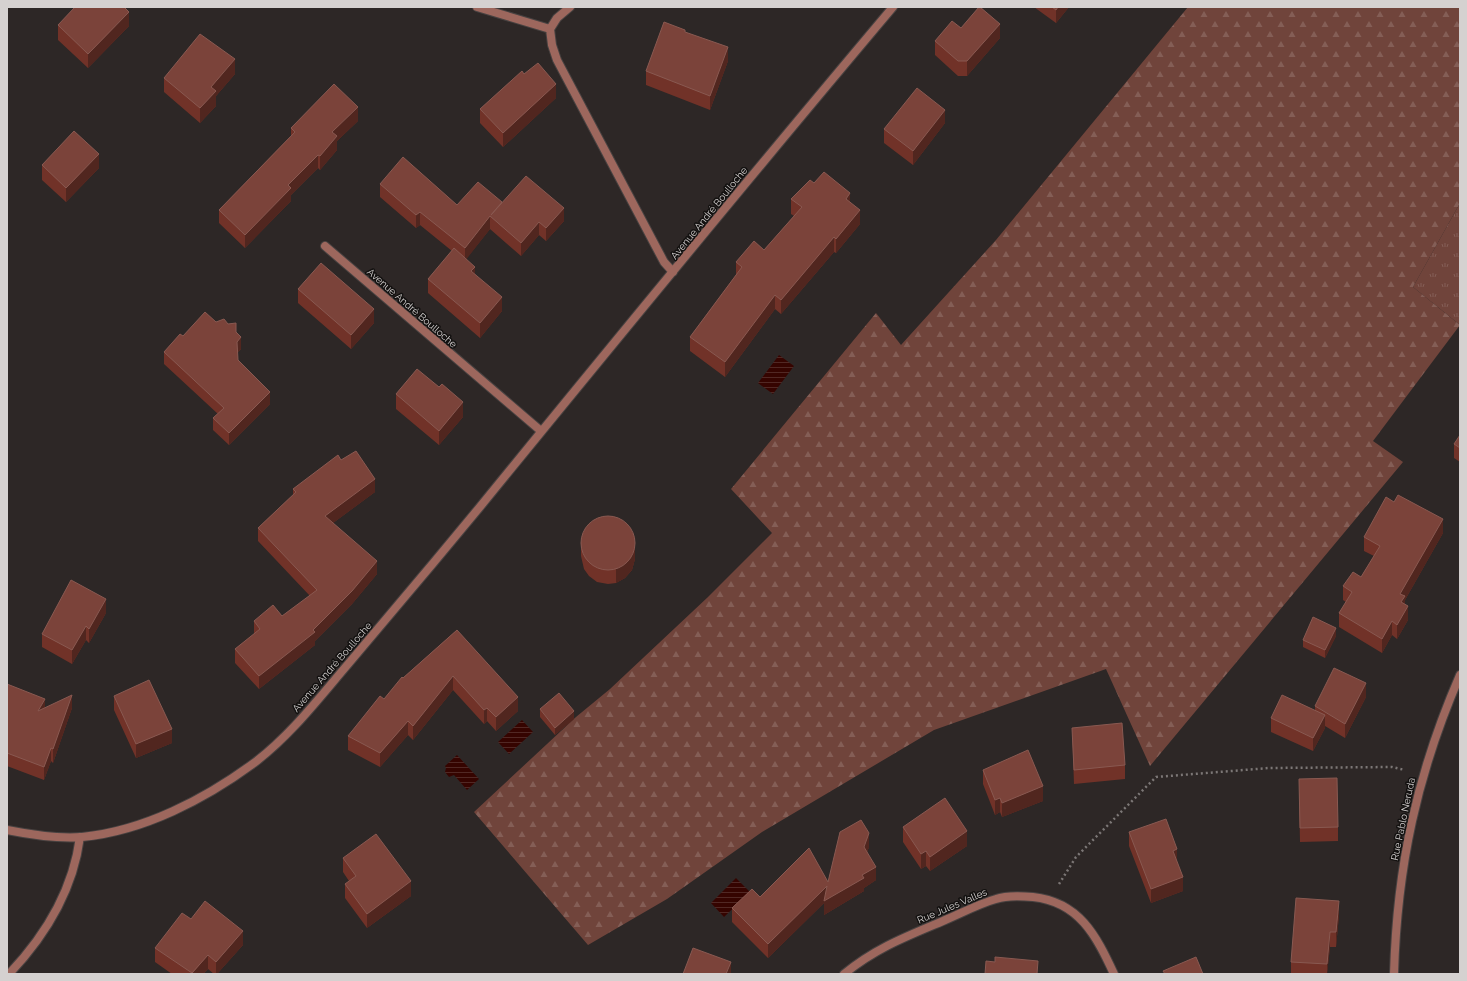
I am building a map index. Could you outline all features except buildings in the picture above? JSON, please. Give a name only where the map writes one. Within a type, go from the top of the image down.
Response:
[{"type":"street","points":[[477,7],[550,29]]},
{"type":"street","points":[[570,7],[557,18],[550,29],[552,45],[557,60],[664,262],[673,272]]},
{"type":"street","name":"Avenue André Boulloche","points":[[7,830],[35,836],[80,837],[119,831],[176,809],[204,795],[230,779],[275,747],[315,703],[401,601],[769,154],[893,7]]},
{"type":"street","name":"Avenue André Boulloche","points":[[325,246],[541,432]]},
{"type":"street","name":"Rue Pablo Neruda","points":[[1394,974],[1400,882],[1417,796],[1434,738],[1460,675]]},
{"type":"street","points":[[9,974],[23,960],[50,923],[72,876],[77,861],[80,837]]},
{"type":"street","name":"Rue Jules Valles","points":[[844,974],[885,945],[997,898],[1024,896],[1050,899],[1067,908],[1084,921],[1097,939],[1114,974]]},
{"type":"path","points":[[1050,899],[1076,857],[1156,777],[1269,768],[1392,767],[1423,774]]},
{"type":"green space","points":[[1188,7],[1460,7],[1460,203],[1413,287],[1460,325],[1373,441],[1403,462],[1150,766],[1106,669],[934,730],[762,832],[667,899],[588,945],[474,812],[576,717],[610,689],[708,597],[772,533],[731,489],[876,313],[901,345],[996,240]]},
{"type":"green space","points":[[1460,203],[1460,325],[1413,287]]},
{"type":"shaded area","points":[[779,355],[794,366],[773,394],[758,383]]},
{"type":"shaded area","points":[[522,720],[533,732],[509,754],[498,742]]},
{"type":"shaded area","points":[[457,755],[479,779],[467,790],[454,775],[449,777],[445,772],[445,766]]},
{"type":"shaded area","points":[[736,878],[750,892],[724,917],[711,903]]}]
